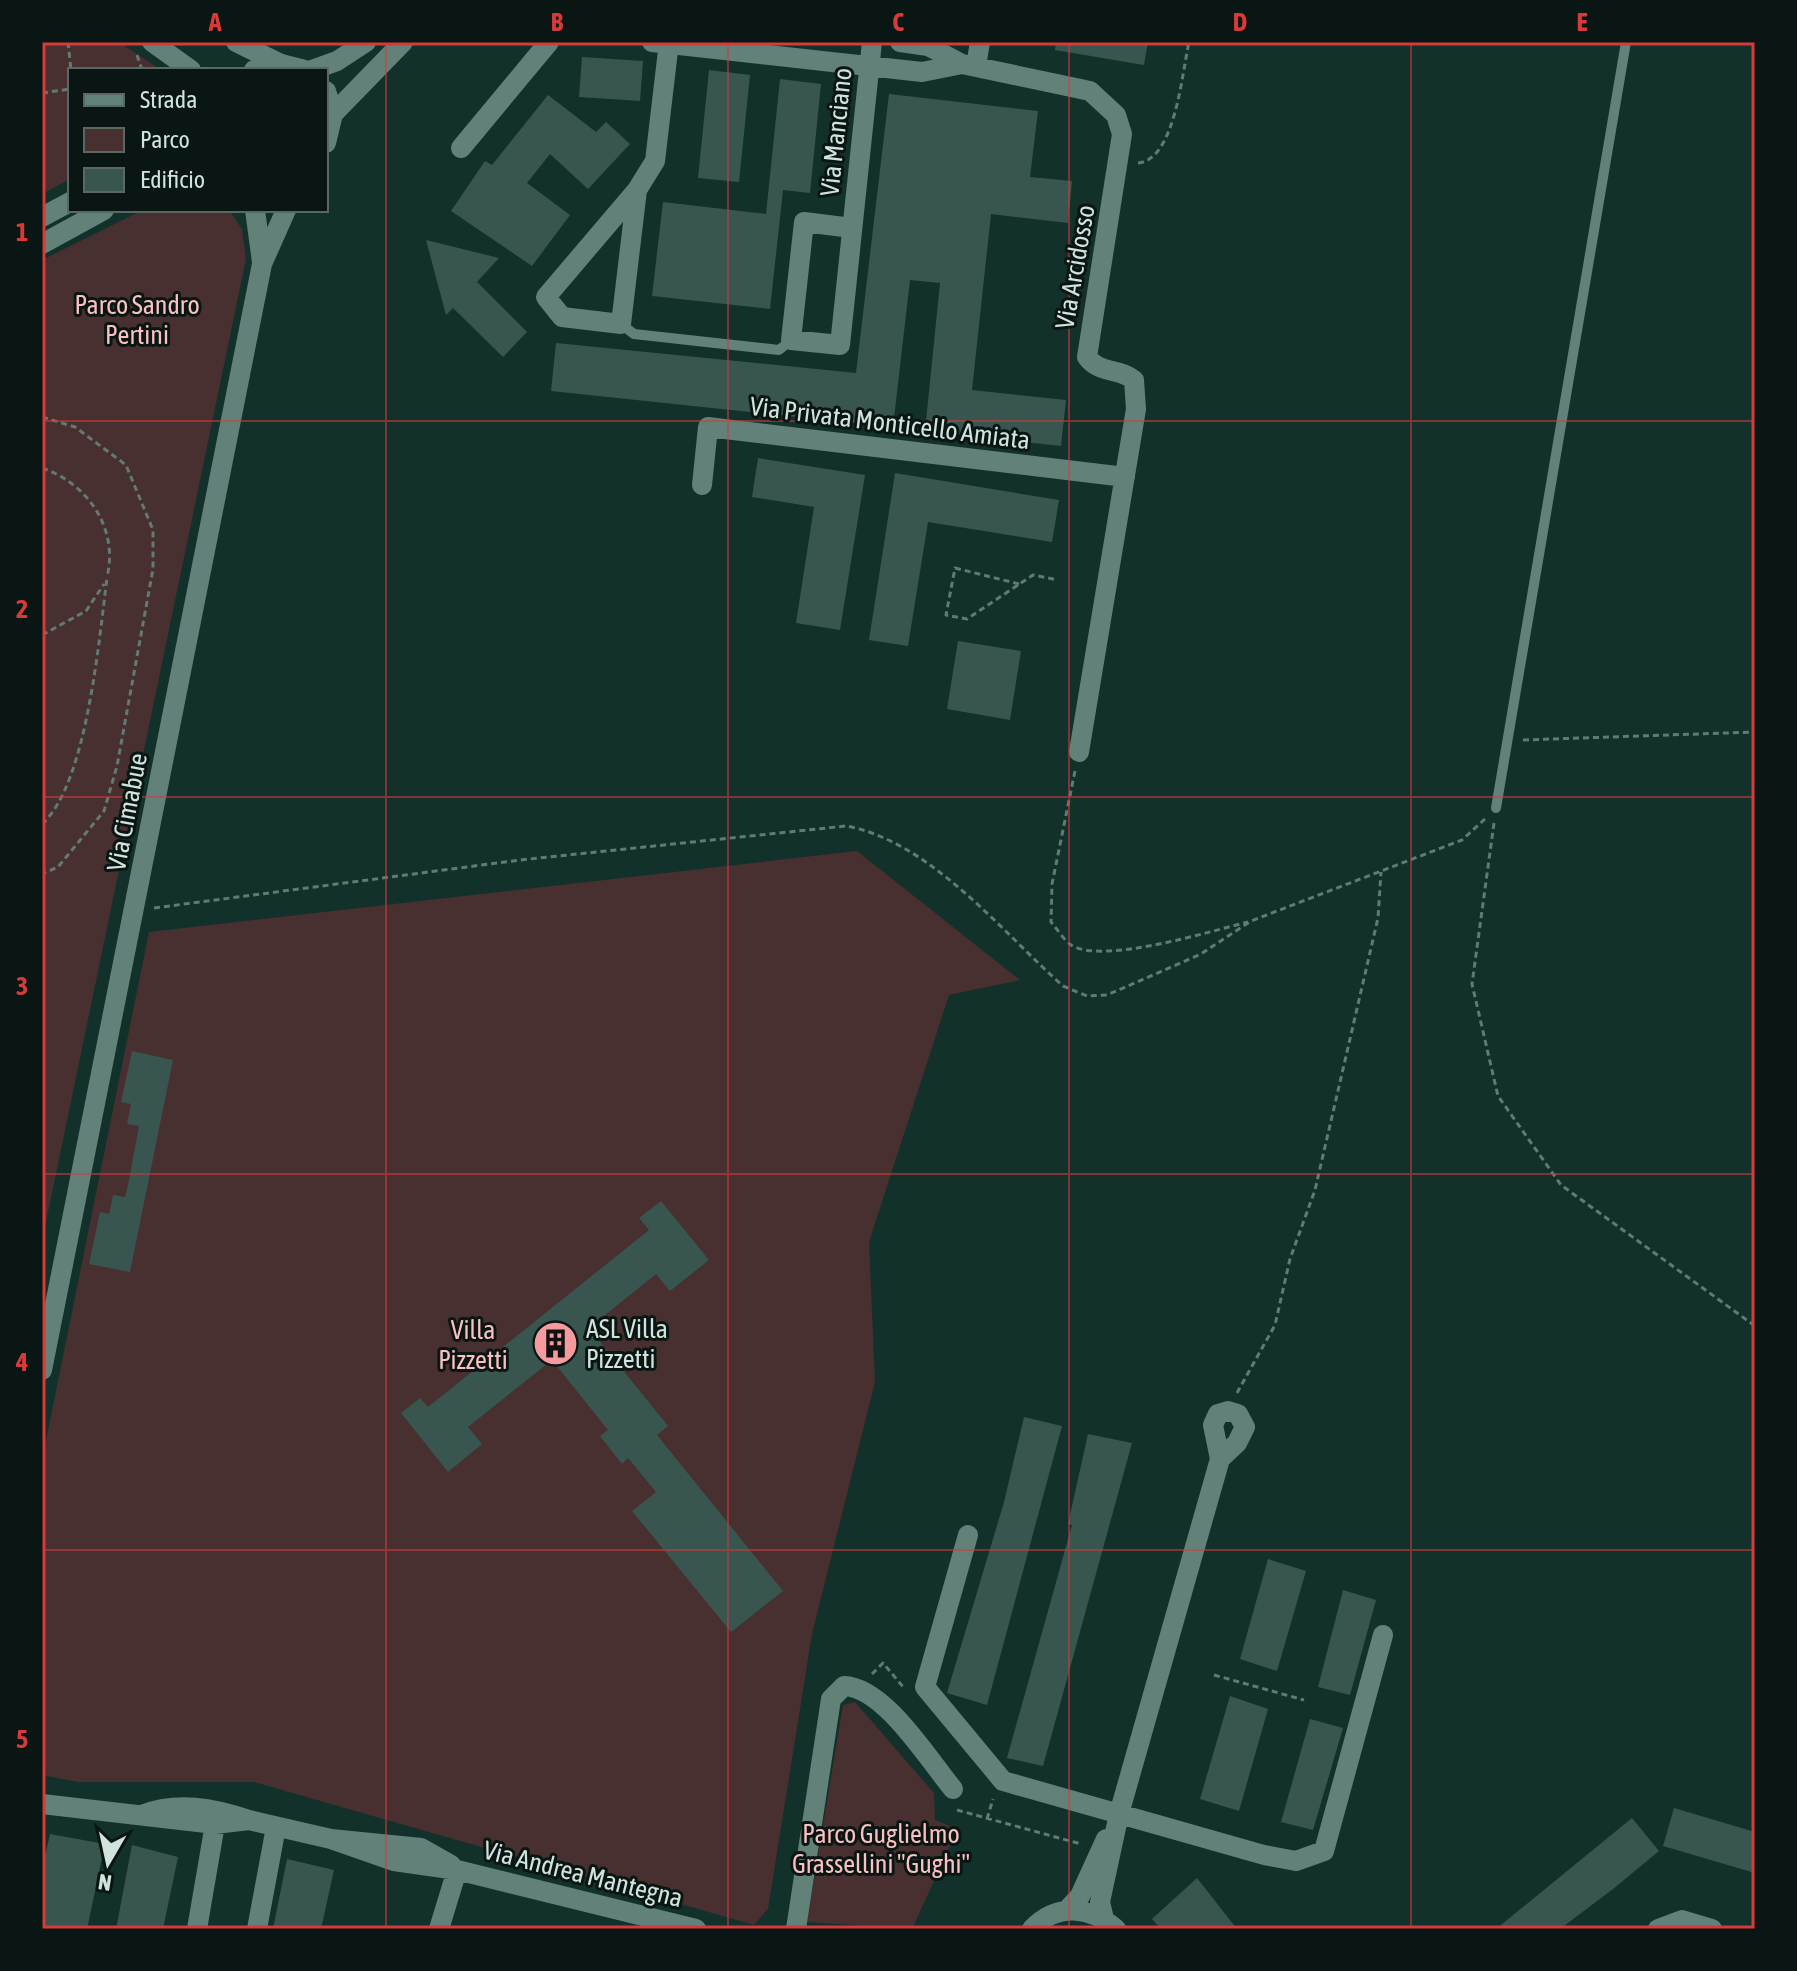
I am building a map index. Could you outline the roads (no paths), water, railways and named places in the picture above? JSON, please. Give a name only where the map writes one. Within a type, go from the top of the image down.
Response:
[{"type":"street","points":[[152,42],[182,66]]},
{"type":"street","points":[[236,42],[281,64],[297,68]]},
{"type":"street","points":[[318,68],[337,61],[366,42]]},
{"type":"street","points":[[333,114],[403,42]]},
{"type":"street","points":[[461,148],[549,42]]},
{"type":"street","name":"Via Manciano","points":[[852,228],[804,222],[791,340],[840,345],[872,42]]},
{"type":"street","name":"Via Arcidosso","points":[[900,42],[928,46],[969,65],[1090,91],[1116,115],[1122,134],[1087,357],[1099,368],[1128,375],[1134,380],[1136,409],[1079,752]]},
{"type":"street","points":[[969,65],[980,42]]},
{"type":"street","points":[[637,190],[621,324],[562,317],[546,297],[637,190],[655,161],[663,43]]},
{"type":"street","name":"Via Arcidosso","points":[[663,43],[922,72],[969,65]]},
{"type":"street","points":[[263,68],[281,64]]},
{"type":"street","points":[[328,98],[333,114],[328,135]]},
{"type":"street","points":[[42,217],[68,203]]},
{"type":"street","points":[[42,244],[100,212]]},
{"type":"street","name":"Via Cimabue","points":[[254,212],[262,264]]},
{"type":"street","name":"Via Cimabue","points":[[42,1370],[262,264],[285,212]]},
{"type":"street","name":"Via Privata Monticello Amiata","points":[[702,485],[708,427],[1125,477]]},
{"type":"street","points":[[1110,1924],[1100,1902],[1119,1814],[1220,1459],[1237,1443],[1245,1427],[1238,1414],[1228,1411]]},
{"type":"street","points":[[968,1535],[925,1687],[1003,1781],[1274,1857],[1296,1861],[1324,1851],[1383,1635]]},
{"type":"street","points":[[796,1929],[831,1699],[844,1686],[859,1686],[878,1699],[953,1789]]},
{"type":"street","name":"Via Andrea Mantegna","points":[[42,1804],[215,1824],[249,1820]]},
{"type":"street","name":"Via Andrea Mantegna","points":[[141,1815],[157,1809],[202,1807],[276,1827],[397,1852],[457,1870],[696,1929]]},
{"type":"street","points":[[1067,1910],[1080,1896],[1119,1814]]},
{"type":"street","points":[[197,1929],[215,1824]]},
{"type":"street","points":[[257,1929],[276,1827]]},
{"type":"street","points":[[439,1929],[457,1870]]},
{"type":"street","points":[[1032,1929],[1045,1918],[1067,1910],[1080,1910],[1110,1924]]},
{"type":"street","points":[[1658,1929],[1682,1920],[1712,1929]]},
{"type":"lane","points":[[1496,808],[1626,42]]},
{"type":"lane","points":[[621,324],[634,334],[779,350],[791,340]]},
{"type":"place","name":"ASL Villa Pizzetti","points":[[555,1344]]},
{"type":"park label","name":"Parco Sandro Pertini","points":[[137,320]]},
{"type":"park label","name":"Villa Pizzetti","points":[[473,1345]]},
{"type":"park label","name":"Parco Guglielmo Grassellini \"Gughi\"","points":[[881,1849]]}]
